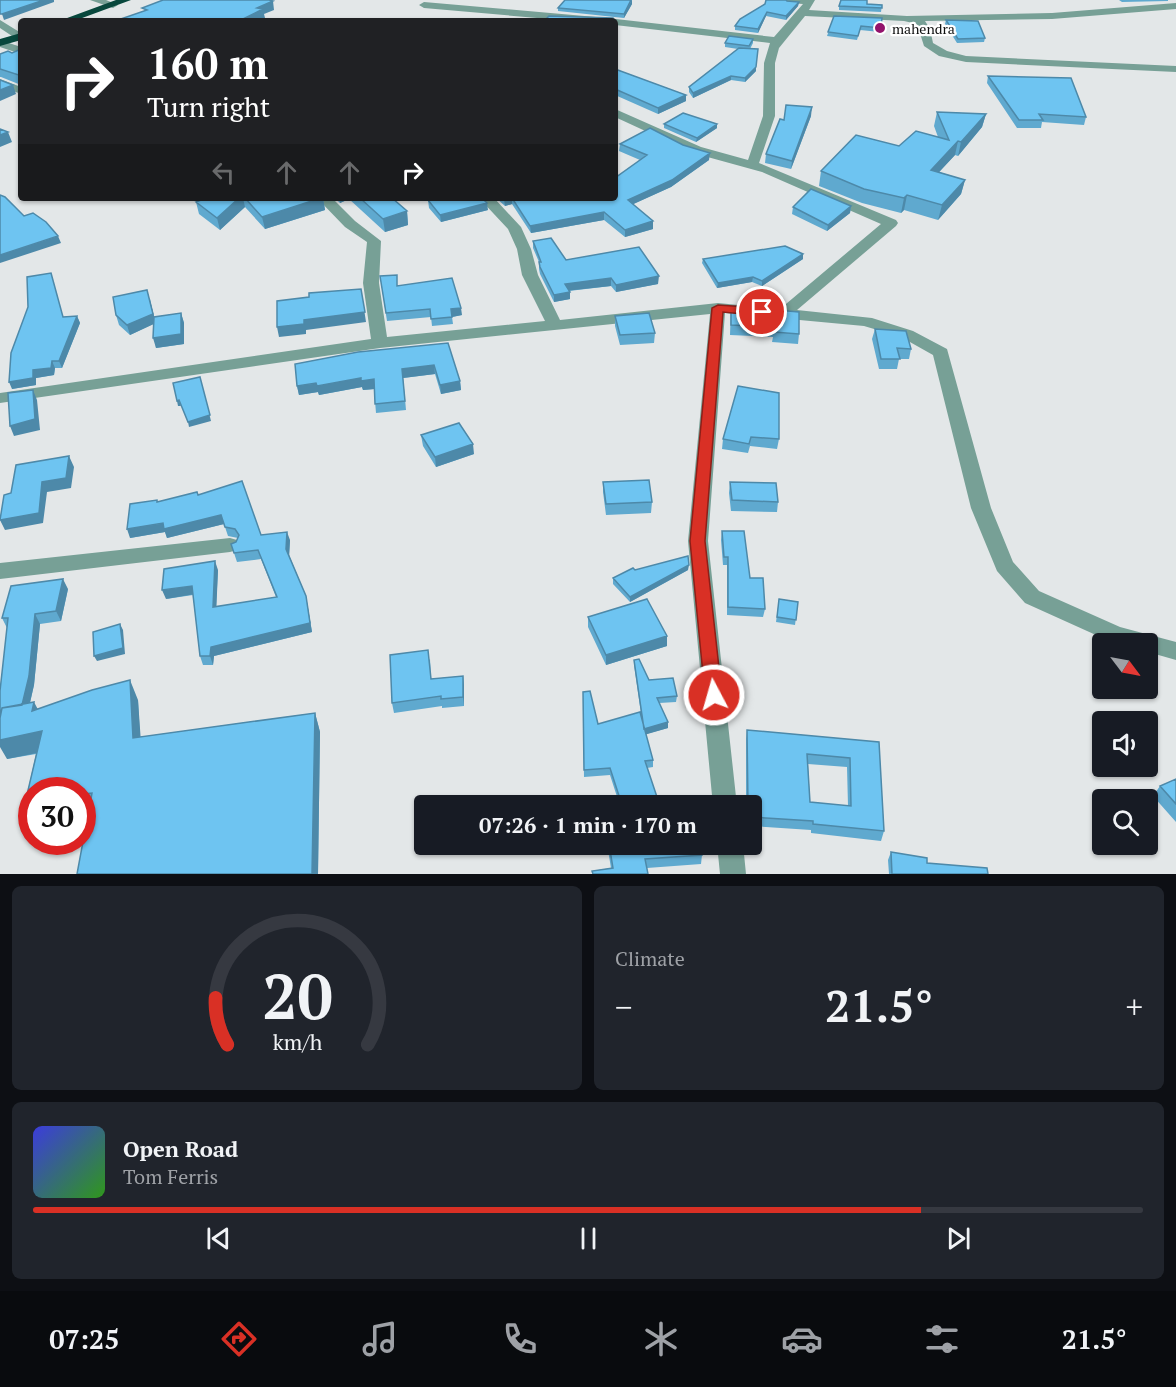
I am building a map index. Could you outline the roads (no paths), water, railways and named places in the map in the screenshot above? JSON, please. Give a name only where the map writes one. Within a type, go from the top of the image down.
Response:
[{"type":"highway","points":[[73,18],[126,0]]},
{"type":"highway","points":[[0,43],[18,37]]},
{"type":"street","points":[[95,0],[112,5]]},
{"type":"street","points":[[788,0],[921,22],[925,29],[927,44],[943,54],[966,59],[1176,69]]},
{"type":"street","points":[[426,17],[423,2],[578,18]]},
{"type":"street","points":[[752,165],[769,116],[771,56],[777,41],[808,5]]},
{"type":"street","points":[[904,18],[1053,16],[1176,6]]},
{"type":"street","points":[[618,22],[777,41]]},
{"type":"street","points":[[0,24],[18,35]]},
{"type":"street","points":[[0,43],[18,50]]},
{"type":"street","points":[[0,82],[18,90]]},
{"type":"street","points":[[618,114],[697,150],[777,173],[891,223],[783,314]]},
{"type":"street","points":[[327,201],[350,224],[374,241],[371,283],[380,343]]},
{"type":"street","points":[[489,201],[514,227],[524,249],[530,275],[555,326]]},
{"type":"street","points":[[718,308],[698,541],[725,795]]},
{"type":"street","points":[[0,398],[380,343],[718,308],[866,321],[907,333],[941,352],[981,508],[1004,566],[1032,597],[1115,634],[1176,651]]},
{"type":"street","points":[[0,571],[230,545]]},
{"type":"street","points":[[731,855],[733,874]]},
{"type":"place","name":"mahendra","points":[[880,28]]}]
